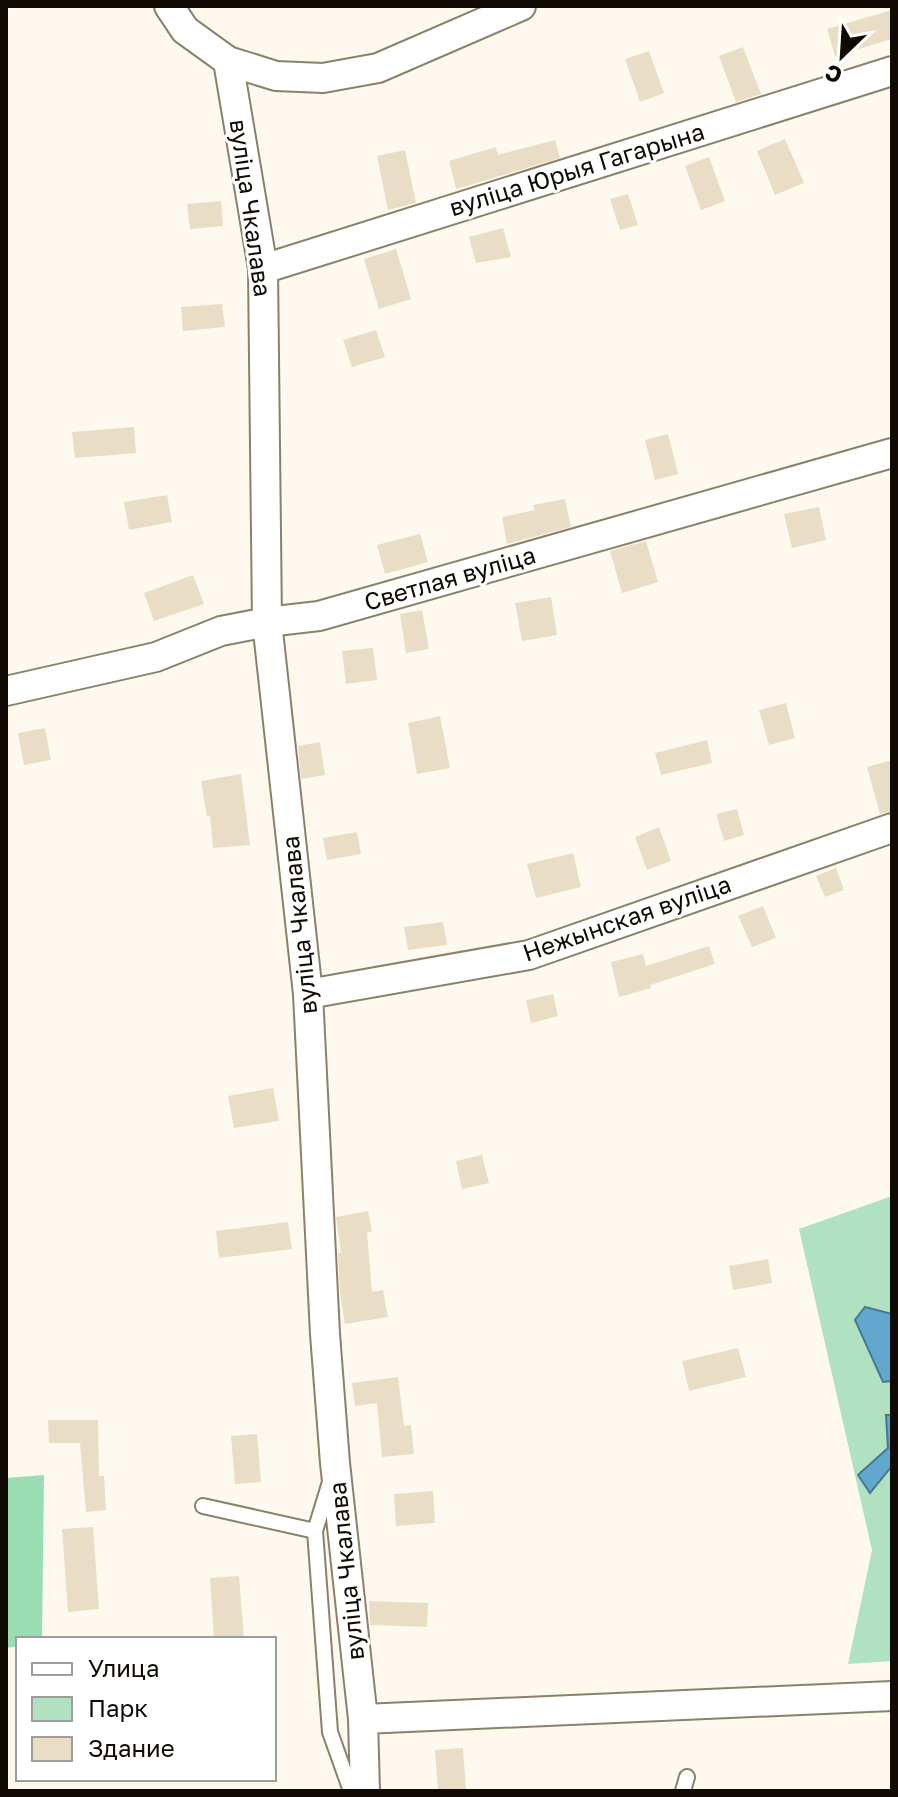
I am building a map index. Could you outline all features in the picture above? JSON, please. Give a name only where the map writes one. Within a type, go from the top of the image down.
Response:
[{"type":"street","points":[[169,6],[185,30],[228,61],[276,76],[323,78],[378,68],[521,6]]},
{"type":"street","name":"вуліца Чкалава","points":[[228,61],[263,269],[267,622],[308,994],[325,1334],[335,1463],[363,1719],[365,1791]]},
{"type":"street","name":"вуліца Юрыя Гагарына","points":[[263,269],[892,71]]},
{"type":"street","name":"Светлая вуліца","points":[[6,691],[156,657],[221,631],[319,616],[892,453]]},
{"type":"street","name":"Нежынская вуліца","points":[[308,994],[529,955],[892,828]]},
{"type":"street","points":[[363,1719],[892,1696]]},
{"type":"lane","points":[[335,1463],[315,1531],[330,1732],[351,1791]]},
{"type":"lane","points":[[203,1506],[315,1531]]},
{"type":"green space","points":[[892,1196],[892,1661],[848,1664],[872,1550],[799,1229]]},
{"type":"green space","points":[[44,1475],[42,1637],[16,1637],[16,1646],[6,1648],[6,1478]]},
{"type":"water","points":[[865,1307],[892,1314],[892,1381],[883,1382],[855,1320]]},
{"type":"water","points":[[886,1415],[892,1415],[892,1466],[870,1493],[858,1475],[888,1448]]},
{"type":"building","points":[[892,10],[892,39],[835,56],[827,29]]},
{"type":"building","points":[[743,47],[761,94],[736,102],[719,56]]},
{"type":"building","points":[[649,51],[664,93],[640,102],[625,59]]},
{"type":"building","points":[[785,139],[804,183],[775,195],[757,151]]},
{"type":"building","points":[[555,140],[560,158],[456,189],[449,161],[496,147],[498,155]]},
{"type":"building","points":[[405,150],[416,203],[388,210],[377,156]]},
{"type":"building","points":[[709,157],[725,201],[701,210],[685,166]]},
{"type":"building","points":[[628,194],[638,225],[620,230],[610,199]]},
{"type":"building","points":[[221,201],[223,226],[190,229],[187,204]]},
{"type":"building","points":[[503,228],[511,257],[476,263],[469,237]]},
{"type":"building","points":[[396,249],[411,299],[379,309],[364,259]]},
{"type":"building","points":[[222,304],[225,327],[183,331],[181,307]]},
{"type":"building","points":[[376,330],[385,357],[352,367],[343,340]]},
{"type":"building","points":[[134,427],[136,453],[75,458],[72,432]]},
{"type":"building","points":[[668,434],[678,474],[655,480],[645,440]]},
{"type":"building","points":[[167,495],[172,522],[129,530],[124,502]]},
{"type":"building","points":[[565,499],[571,527],[507,544],[502,517],[535,510],[533,505]]},
{"type":"building","points":[[819,507],[826,540],[792,548],[784,514]]},
{"type":"building","points":[[420,534],[428,562],[385,574],[377,545]]},
{"type":"building","points":[[646,541],[658,582],[622,593],[610,551]]},
{"type":"building","points":[[193,575],[204,604],[154,621],[144,593]]},
{"type":"building","points":[[551,597],[557,635],[522,641],[515,603]]},
{"type":"building","points":[[422,610],[429,649],[406,653],[400,614]]},
{"type":"building","points":[[373,648],[377,680],[346,684],[342,651]]},
{"type":"building","points":[[786,703],[795,738],[769,745],[759,710]]},
{"type":"building","points":[[440,716],[450,768],[417,774],[408,723]]},
{"type":"building","points":[[45,728],[51,760],[24,765],[18,733]]},
{"type":"building","points":[[707,740],[712,763],[661,775],[655,753]]},
{"type":"building","points":[[320,742],[325,775],[301,779],[298,746]]},
{"type":"building","points":[[892,760],[892,811],[880,814],[867,767]]},
{"type":"building","points":[[241,774],[250,845],[213,848],[210,816],[207,816],[201,781]]},
{"type":"building","points":[[737,809],[744,835],[724,841],[716,814]]},
{"type":"building","points":[[659,827],[671,861],[647,870],[635,837]]},
{"type":"building","points":[[357,832],[361,854],[327,860],[323,838]]},
{"type":"building","points":[[573,853],[581,887],[536,898],[527,864]]},
{"type":"building","points":[[836,868],[844,890],[825,897],[816,876]]},
{"type":"building","points":[[763,906],[776,938],[752,947],[738,916]]},
{"type":"building","points":[[443,922],[447,945],[408,950],[404,927]]},
{"type":"building","points":[[709,946],[715,964],[619,997],[611,962],[643,954],[646,966]]},
{"type":"building","points":[[553,994],[558,1016],[531,1023],[526,1000]]},
{"type":"building","points":[[273,1088],[279,1121],[234,1128],[228,1096]]},
{"type":"building","points":[[482,1155],[489,1183],[462,1189],[456,1161]]},
{"type":"building","points":[[368,1211],[372,1231],[367,1233],[372,1292],[383,1290],[388,1317],[345,1324],[336,1217]]},
{"type":"building","points":[[288,1222],[292,1249],[219,1258],[216,1231]]},
{"type":"building","points":[[768,1259],[772,1283],[733,1290],[729,1266]]},
{"type":"building","points":[[738,1348],[746,1377],[689,1391],[682,1361]]},
{"type":"building","points":[[398,1377],[404,1426],[411,1425],[414,1454],[382,1457],[377,1403],[355,1406],[352,1383]]},
{"type":"building","points":[[48,1420],[98,1420],[99,1476],[104,1476],[106,1510],[86,1512],[80,1443],[49,1443]]},
{"type":"building","points":[[257,1434],[261,1482],[235,1484],[231,1436]]},
{"type":"building","points":[[433,1491],[435,1523],[396,1526],[394,1494]]},
{"type":"building","points":[[93,1527],[99,1609],[68,1612],[62,1529]]},
{"type":"building","points":[[239,1576],[244,1637],[214,1637],[210,1578]]},
{"type":"building","points":[[369,1601],[428,1603],[427,1627],[370,1625]]},
{"type":"building","points":[[463,1748],[466,1789],[438,1791],[435,1750]]}]
